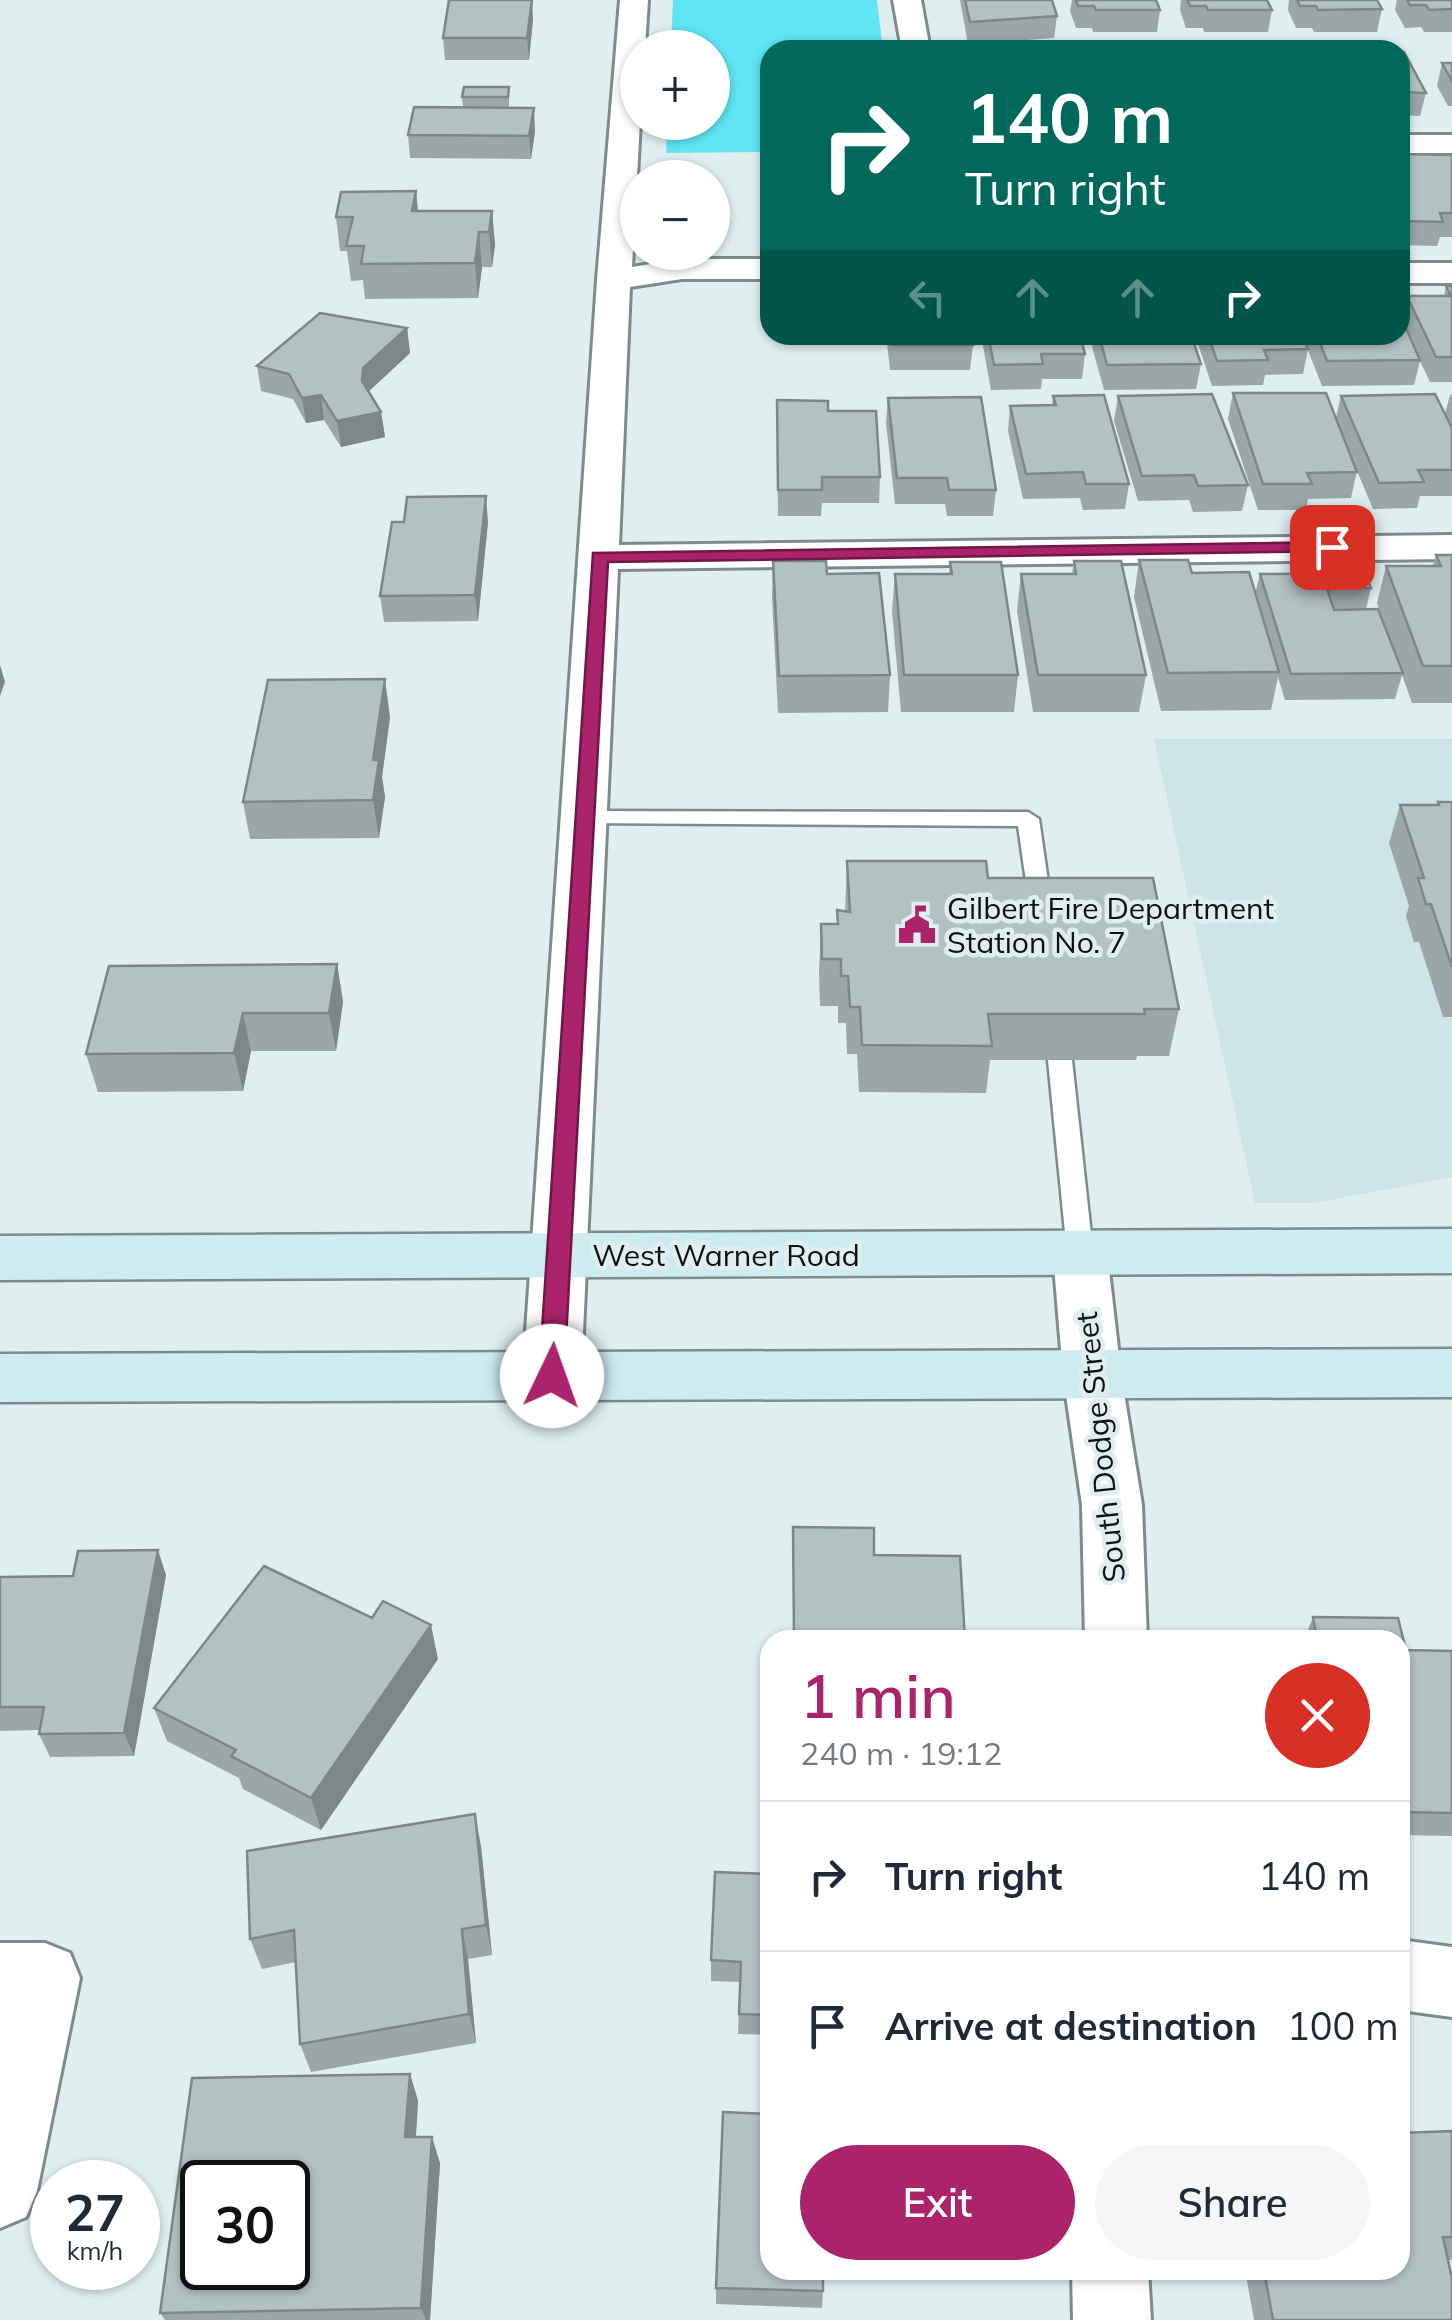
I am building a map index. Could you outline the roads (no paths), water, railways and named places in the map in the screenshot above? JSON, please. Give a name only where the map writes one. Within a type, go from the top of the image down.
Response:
[{"type":"main road","name":"West Warner Road","points":[[0,1258],[1452,1251]]},
{"type":"main road","points":[[0,1378],[1452,1373]]},
{"type":"street","points":[[552,1376],[614,280],[634,0]]},
{"type":"street","points":[[907,0],[914,40]]},
{"type":"street","points":[[1410,144],[1452,144]]},
{"type":"street","points":[[614,280],[682,269],[760,269]]},
{"type":"street","points":[[1410,273],[1452,273]]},
{"type":"street","points":[[614,280],[674,289],[760,289]]},
{"type":"street","points":[[599,557],[1452,547]]},
{"type":"street","name":"South Dodge Street","points":[[1080,1253],[1092,1374],[1112,1505],[1116,1630]]},
{"type":"street","points":[[1410,1976],[1452,1982]]},
{"type":"street","points":[[0,2190],[23,1978]]},
{"type":"street","points":[[1110,2280],[1112,2320]]},
{"type":"lane","points":[[584,818],[1028,819],[1044,925]]},
{"type":"lane","points":[[1060,1060],[1080,1253]]},
{"type":"place","name":"Gilbert Fire Department Station No. 7","points":[[917,925]]}]
